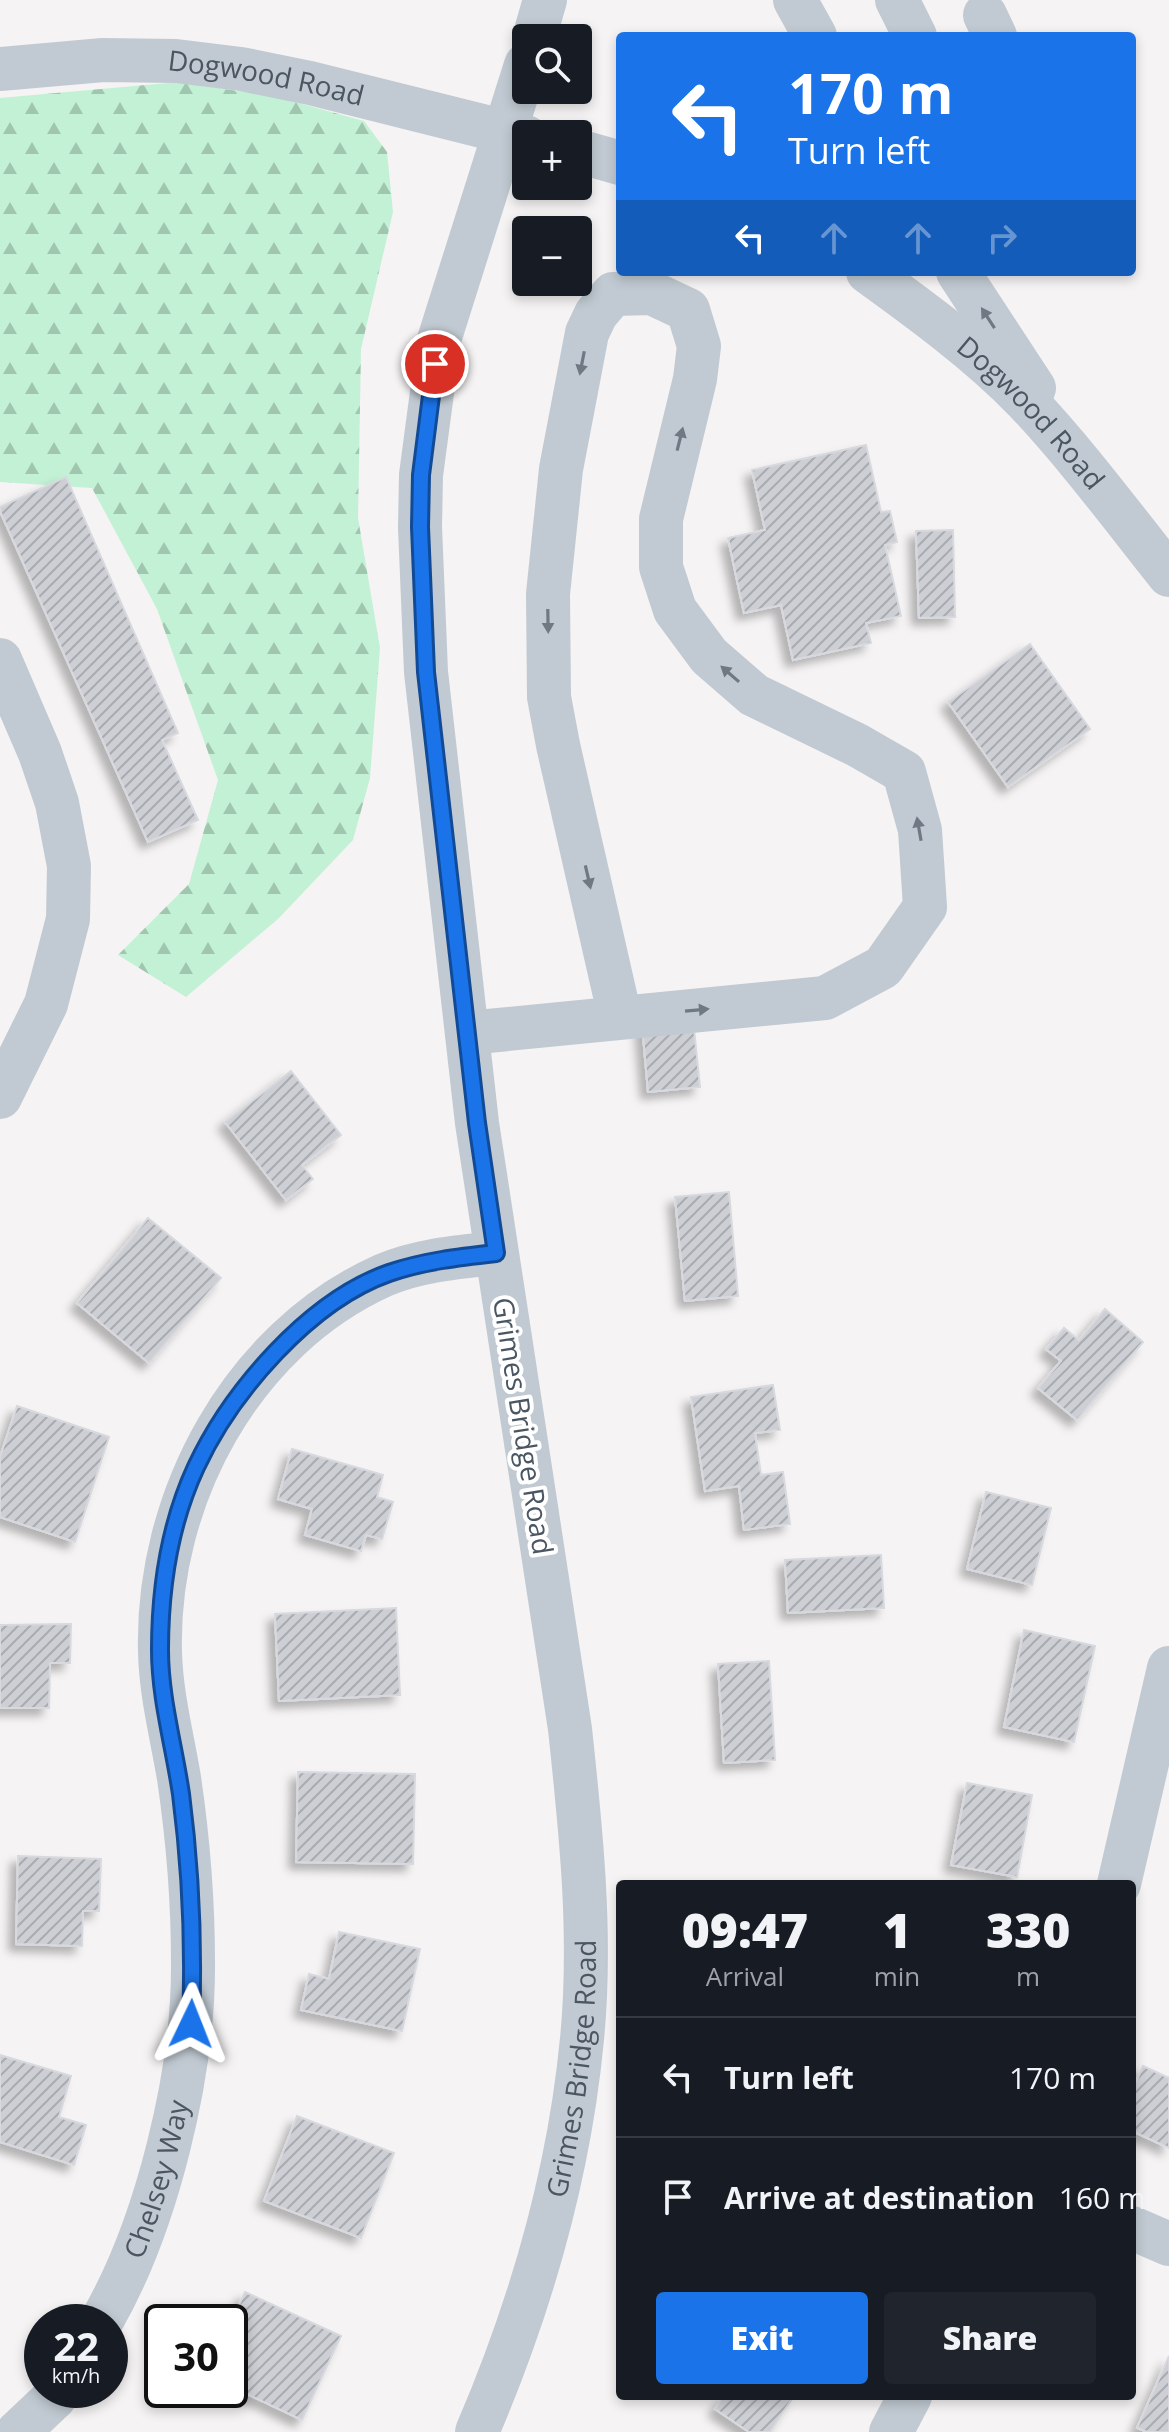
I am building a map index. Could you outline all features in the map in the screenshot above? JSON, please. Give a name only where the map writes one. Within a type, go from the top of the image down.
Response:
[{"type":"street","points":[[538,24],[545,0]]},
{"type":"street","points":[[795,0],[813,32]]},
{"type":"street","points":[[897,0],[913,32]]},
{"type":"street","name":"Dogwood Road","points":[[0,69],[103,60],[176,61],[241,69],[512,133]]},
{"type":"street","name":"Grimes Bridge Road","points":[[477,2432],[518,2330],[548,2231],[569,2133],[582,2037],[585,1930],[581,1830],[570,1729],[496,1253],[467,1033],[426,672],[420,527],[421,475],[439,340],[512,145]]},
{"type":"street","points":[[592,155],[616,162]]},
{"type":"street","name":"Dogwood Road","points":[[873,276],[941,327],[1023,398],[1092,477],[1169,575]]},
{"type":"street","points":[[961,276],[1092,477]]},
{"type":"street","points":[[467,1033],[825,998],[883,967],[925,907],[920,830],[904,772],[857,745],[754,695],[709,656],[675,610],[661,567],[661,519],[695,379],[699,346],[688,310],[652,293],[613,294],[596,314],[587,333],[561,469],[548,594],[551,709],[620,1017]]},
{"type":"street","points":[[0,660],[49,778],[69,866],[68,919],[46,1004],[0,1097]]},
{"type":"street","name":"Chelsey Way","points":[[109,2304],[152,2202],[171,2135],[191,2024],[193,1963],[187,1841],[160,1653],[163,1589],[171,1544],[196,1467],[224,1417],[260,1371],[299,1329],[342,1297],[387,1274],[440,1259],[496,1253]]},
{"type":"street","points":[[1120,1880],[1169,1668]]},
{"type":"street","points":[[1136,2230],[1169,2244]]},
{"type":"street","points":[[891,2432],[908,2400]]},
{"type":"street","points":[[18,2432],[42,2408]]},
{"type":"green space","points":[[179,82],[277,97],[364,121],[387,152],[393,212],[361,349],[358,518],[380,648],[370,778],[353,840],[279,918],[186,997],[118,955],[189,884],[218,780],[157,609],[92,488],[0,482],[0,98]]},
{"type":"building","points":[[866,445],[881,512],[890,511],[897,542],[885,545],[901,616],[866,623],[871,643],[793,660],[781,605],[744,613],[728,538],[765,530],[752,470]]},
{"type":"building","points":[[66,477],[178,733],[162,740],[198,820],[148,842],[0,511],[0,507]]},
{"type":"building","points":[[953,530],[955,617],[919,618],[916,531]]},
{"type":"building","points":[[1030,644],[1090,729],[1008,787],[948,702]]},
{"type":"building","points":[[693,1019],[700,1087],[648,1092],[642,1024]]},
{"type":"building","points":[[291,1071],[341,1135],[302,1165],[313,1179],[286,1200],[225,1122]]},
{"type":"building","points":[[729,1192],[738,1296],[685,1301],[675,1197]]},
{"type":"building","points":[[148,1218],[221,1278],[149,1363],[77,1303]]},
{"type":"building","points":[[1105,1309],[1143,1342],[1077,1420],[1038,1388],[1061,1361],[1046,1349],[1064,1328],[1079,1340]]},
{"type":"building","points":[[773,1385],[780,1430],[755,1433],[761,1475],[783,1472],[790,1524],[744,1530],[739,1486],[705,1491],[691,1397]]},
{"type":"building","points":[[17,1406],[109,1437],[75,1542],[0,1517],[0,1457]]},
{"type":"building","points":[[292,1449],[383,1475],[377,1497],[393,1502],[382,1539],[366,1535],[361,1551],[305,1535],[312,1509],[278,1499]]},
{"type":"building","points":[[986,1492],[1051,1508],[1032,1585],[967,1569]]},
{"type":"building","points":[[881,1555],[884,1608],[788,1613],[785,1560]]},
{"type":"building","points":[[396,1608],[400,1695],[279,1701],[275,1614]]},
{"type":"building","points":[[71,1624],[70,1663],[50,1663],[49,1708],[0,1708],[0,1625]]},
{"type":"building","points":[[1024,1630],[1095,1646],[1074,1742],[1004,1727]]},
{"type":"building","points":[[769,1661],[775,1760],[724,1763],[718,1664]]},
{"type":"building","points":[[298,1772],[415,1774],[413,1864],[296,1862]]},
{"type":"building","points":[[967,1783],[1032,1795],[1017,1877],[951,1865]]},
{"type":"building","points":[[18,1856],[101,1859],[99,1911],[83,1911],[82,1946],[16,1944]]},
{"type":"building","points":[[339,1932],[420,1949],[402,2031],[301,2010],[309,1974],[329,1979]]},
{"type":"building","points":[[0,2055],[71,2076],[59,2117],[86,2125],[74,2165],[0,2142]]},
{"type":"building","points":[[1143,2066],[1169,2078],[1169,2148],[1136,2133],[1136,2082]]},
{"type":"building","points":[[297,2116],[394,2153],[361,2238],[264,2201]]},
{"type":"building","points":[[245,2292],[341,2336],[302,2420],[248,2394],[248,2304],[239,2304]]},
{"type":"building","points":[[1169,2356],[1169,2432],[1147,2432],[1137,2428]]},
{"type":"building","points":[[721,2400],[791,2400],[770,2432],[749,2432],[715,2409]]},
{"type":"route","points":[[191,2024],[193,1963],[187,1841],[160,1653],[163,1589],[168,1559],[174,1529],[196,1467],[224,1417],[260,1371],[299,1329],[342,1297],[387,1274],[440,1259],[496,1253],[477,1123],[426,672],[421,475],[435,364]]}]
